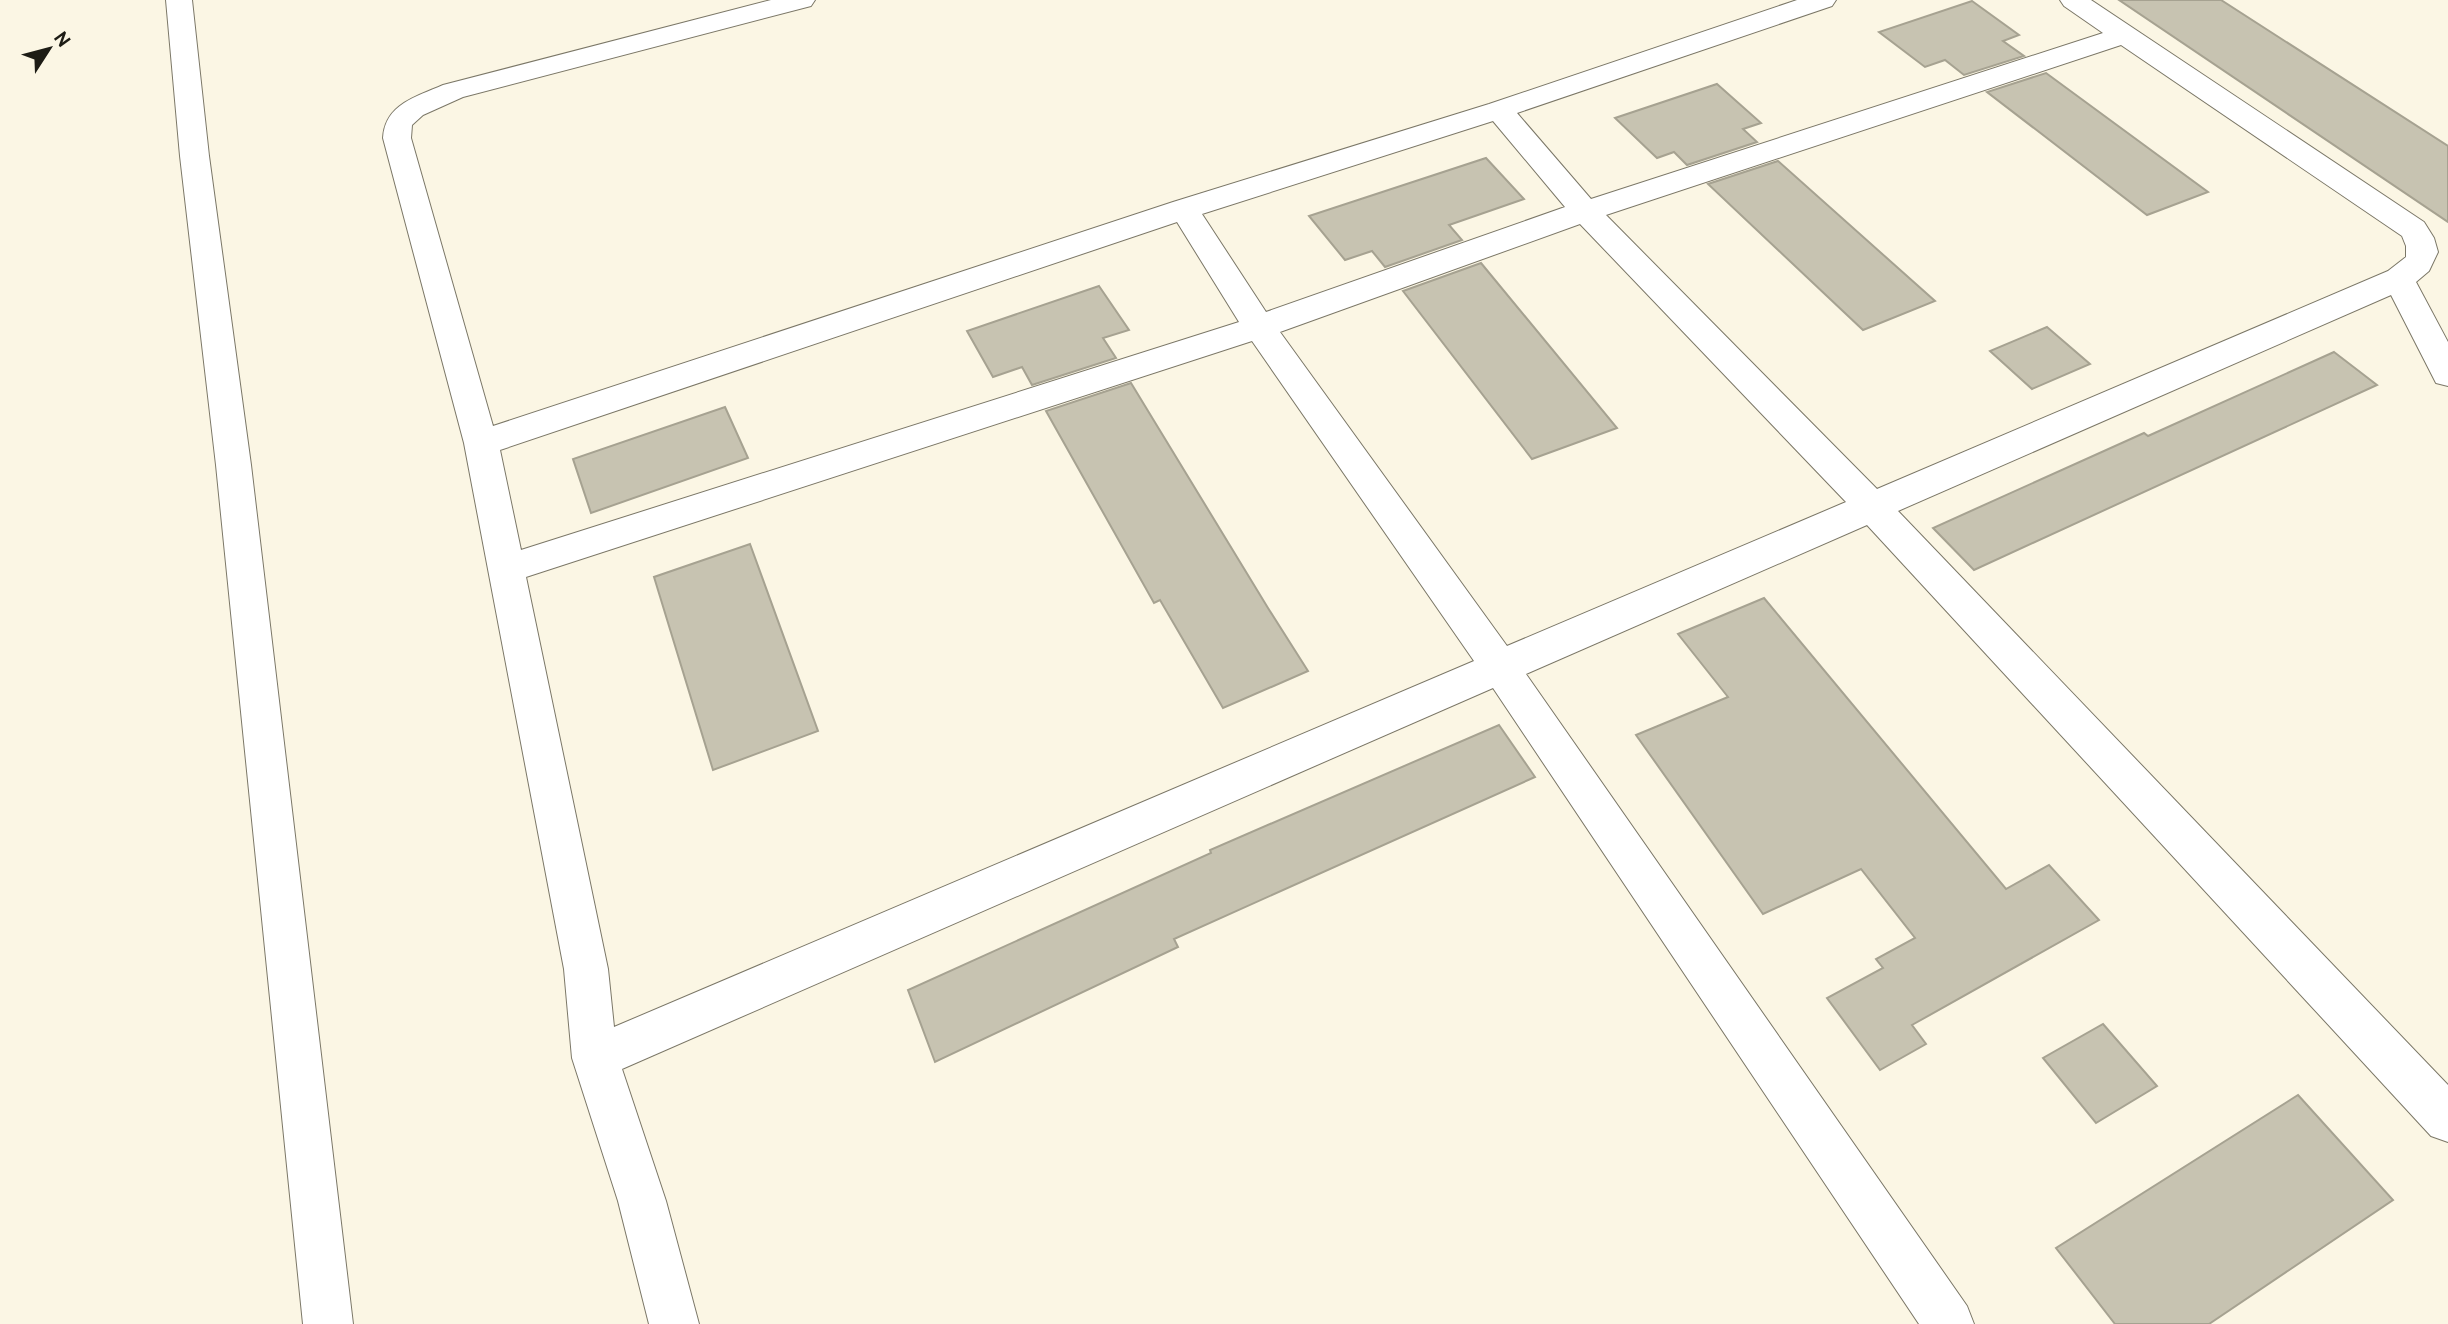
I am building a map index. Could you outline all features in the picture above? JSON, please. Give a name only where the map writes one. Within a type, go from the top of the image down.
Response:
[{"type":"street","points":[[179,0],[187,101],[242,534],[248,621],[328,1324]]},
{"type":"street","points":[[674,1324],[642,1201],[595,1058],[586,968],[481,443],[397,138],[398,123],[413,109],[453,91],[802,0]]},
{"type":"street","points":[[481,443],[1184,209],[1499,110],[1823,0]]},
{"type":"street","points":[[595,1058],[2399,279],[2417,267],[2423,253],[2413,229],[2073,0]]},
{"type":"street","points":[[506,569],[1259,327],[1585,211],[2123,35]]},
{"type":"street","points":[[1499,110],[1585,211],[1872,507],[2448,1119]]},
{"type":"street","points":[[1184,209],[1259,327],[1500,667],[1949,1324]]},
{"type":"street","points":[[2399,279],[2448,374]]},
{"type":"building","points":[[2119,0],[2221,0],[2448,146],[2448,222]]},
{"type":"building","points":[[1972,1],[2019,35],[2003,41],[2024,56],[1964,75],[1945,60],[1925,67],[1879,32]]},
{"type":"building","points":[[2046,73],[2208,192],[2147,215],[1987,92]]},
{"type":"building","points":[[1717,84],[1761,123],[1743,129],[1757,142],[1687,165],[1674,152],[1657,158],[1615,118]]},
{"type":"building","points":[[1486,158],[1524,199],[1449,225],[1462,240],[1385,267],[1372,251],[1345,260],[1309,216]]},
{"type":"building","points":[[1778,161],[1935,301],[1863,330],[1708,184]]},
{"type":"building","points":[[1481,263],[1617,428],[1532,459],[1403,291]]},
{"type":"building","points":[[1099,286],[1129,330],[1103,338],[1116,358],[1032,385],[1022,367],[993,377],[967,331]]},
{"type":"building","points":[[2047,327],[2090,364],[2032,389],[1990,351]]},
{"type":"building","points":[[2334,352],[2377,385],[1974,570],[1933,528],[2144,433],[2148,436]]},
{"type":"building","points":[[1131,383],[1308,671],[1223,708],[1160,600],[1154,603],[1046,411]]},
{"type":"building","points":[[725,407],[748,458],[591,513],[573,459]]},
{"type":"building","points":[[750,544],[818,731],[713,770],[654,577]]},
{"type":"building","points":[[1764,598],[2006,889],[2049,865],[2099,920],[1912,1025],[1926,1044],[1880,1070],[1827,998],[1883,968],[1876,959],[1915,938],[1861,869],[1763,914],[1636,735],[1728,697],[1678,634]]},
{"type":"building","points":[[1499,725],[1535,777],[1174,939],[1178,947],[935,1062],[908,990],[1211,853],[1210,850]]},
{"type":"building","points":[[2103,1024],[2157,1086],[2096,1123],[2043,1058]]},
{"type":"building","points":[[2298,1095],[2393,1200],[2209,1324],[2115,1324],[2056,1248]]}]
